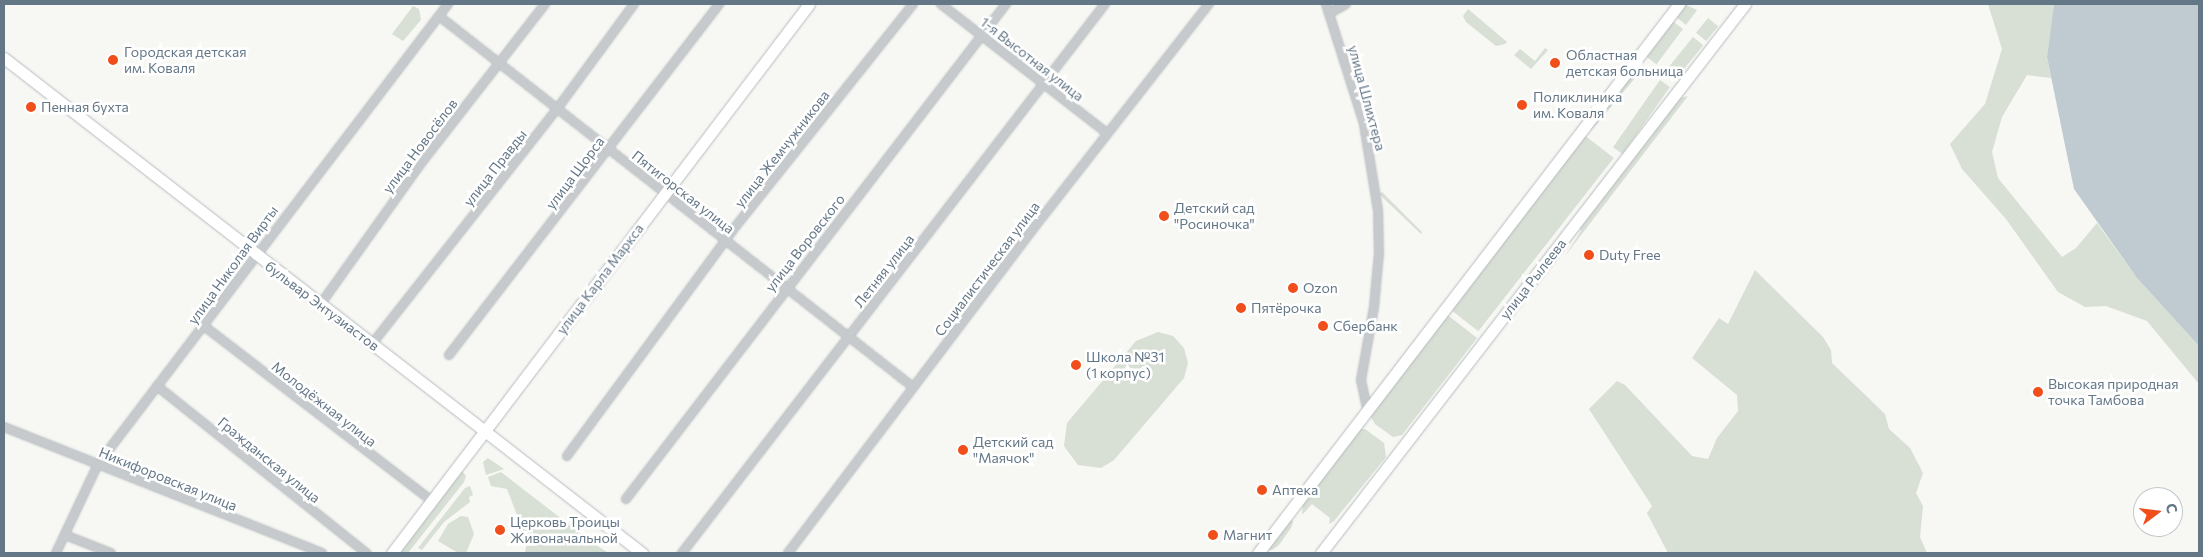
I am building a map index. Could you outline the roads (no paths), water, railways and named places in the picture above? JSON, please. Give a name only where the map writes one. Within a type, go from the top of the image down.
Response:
[{"type":"main road","name":"улица Карла Маркса","points":[[392,553],[808,4]]},
{"type":"main road","points":[[1258,553],[1679,4]]},
{"type":"main road","name":"улица Рылеева","points":[[1321,553],[1744,4]]},
{"type":"main road","name":"бульвар Энтузиастов","points":[[4,58],[642,553]]},
{"type":"street","name":"улица Николая Вирты","points":[[56,553],[98,464],[257,256],[278,224],[448,4]]},
{"type":"street","name":"улица Новосёлов","points":[[320,305],[419,166],[545,4]]},
{"type":"street","name":"улица Правды","points":[[372,344],[557,109],[634,4]]},
{"type":"street","name":"улица Щорса","points":[[448,355],[609,150],[719,4]]},
{"type":"street","name":"улица Жемчужникова","points":[[567,456],[725,240],[913,4]]},
{"type":"street","name":"1-я Высотная улица","points":[[942,4],[1107,133]]},
{"type":"street","name":"улица Воровского","points":[[626,499],[786,288],[1006,4]]},
{"type":"street","name":"Летняя улица","points":[[682,553],[1105,4]]},
{"type":"street","name":"Социалистическая улица","points":[[788,553],[1107,133],[1209,4]]},
{"type":"street","name":"улица Шлихтера","points":[[1326,4],[1364,124],[1378,210],[1379,254],[1374,307],[1360,380],[1367,409]]},
{"type":"street","points":[[1330,13],[1346,4]]},
{"type":"street","name":"Пятигорская улица","points":[[439,16],[913,386]]},
{"type":"street","name":"Молодёжная улица","points":[[204,326],[431,500]]},
{"type":"street","name":"Гражданская улица","points":[[156,386],[366,553]]},
{"type":"street","points":[[4,438],[6,427]]},
{"type":"street","name":"Никифоровская улица","points":[[6,427],[322,553]]},
{"type":"street","points":[[65,535],[111,553]]},
{"type":"place","name":"Городская детская им. Коваля","points":[[113,60]]},
{"type":"place","name":"Областная детская больница","points":[[1555,63]]},
{"type":"place","name":"Поликлиника им. Коваля","points":[[1522,105]]},
{"type":"place","name":"Пенная бухта","points":[[31,107]]},
{"type":"place","name":"Детский сад \"Росиночка\"","points":[[1164,216]]},
{"type":"place","name":"Duty Free","points":[[1589,255]]},
{"type":"place","name":"Ozon","points":[[1293,288]]},
{"type":"place","name":"Пятёрочка","points":[[1241,308]]},
{"type":"place","name":"Сбербанк","points":[[1323,326]]},
{"type":"place","name":"Школа №31 (1 корпус)","points":[[1076,365]]},
{"type":"place","name":"Высокая природная точка Тамбова","points":[[2038,392]]},
{"type":"place","name":"Детский сад \"Маячок\"","points":[[963,450]]},
{"type":"place","name":"Аптека","points":[[1262,490]]},
{"type":"place","name":"Церковь Троицы Живоначальной","points":[[500,530]]},
{"type":"place","name":"Магнит","points":[[1213,535]]}]
